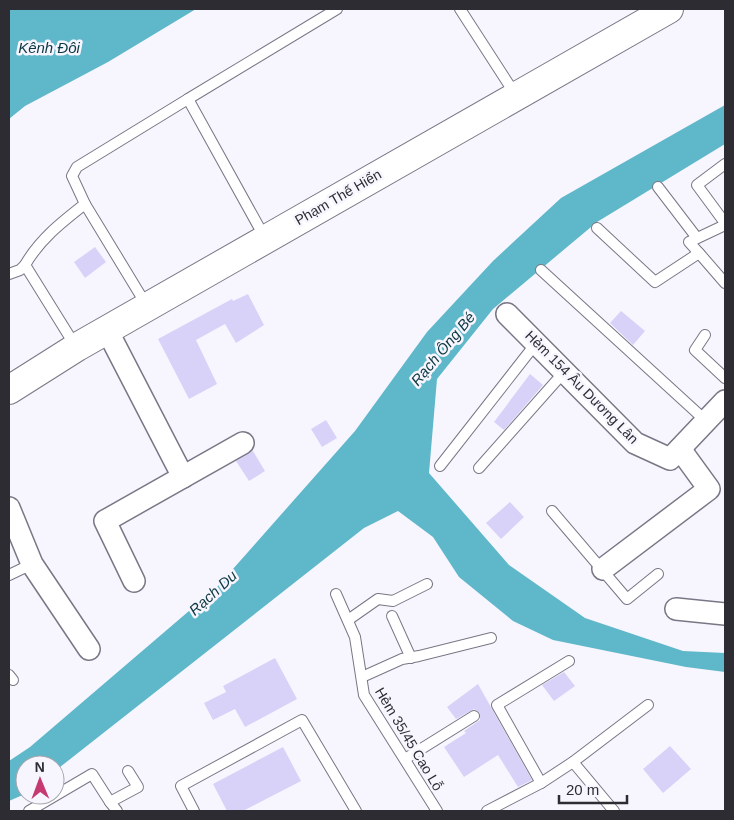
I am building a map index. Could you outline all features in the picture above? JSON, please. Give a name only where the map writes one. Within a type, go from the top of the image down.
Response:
[{"type":"main road","name":"Phạm Thế Hiển","points":[[9,390],[77,347],[669,9]]},
{"type":"street","name":"Hẻm 154 Âu Dương Lân","points":[[507,314],[635,442],[670,459],[725,401]]},
{"type":"street","points":[[107,330],[182,477]]},
{"type":"street","points":[[134,581],[105,521],[243,443]]},
{"type":"street","points":[[603,569],[710,489],[680,448]]},
{"type":"street","points":[[9,508],[32,564],[89,650]]},
{"type":"street","points":[[676,609],[725,614]]},
{"type":"lane","points":[[147,307],[85,204],[72,176],[77,167],[337,9]]},
{"type":"lane","points":[[460,9],[516,95]]},
{"type":"lane","points":[[188,99],[265,239]]},
{"type":"lane","points":[[725,164],[697,185],[725,224],[689,242],[725,283]]},
{"type":"lane","points":[[658,187],[696,238]]},
{"type":"lane","points":[[9,274],[20,270],[36,247],[58,225],[85,204]]},
{"type":"lane","points":[[597,228],[656,282],[699,253]]},
{"type":"lane","points":[[25,265],[77,347]]},
{"type":"lane","points":[[541,270],[706,421]]},
{"type":"lane","points":[[705,335],[695,350],[725,378]]},
{"type":"lane","points":[[440,466],[537,342]]},
{"type":"lane","points":[[479,468],[565,371]]},
{"type":"lane","points":[[552,511],[603,569],[626,599],[658,574]]},
{"type":"lane","points":[[9,575],[32,564]]},
{"type":"lane","points":[[348,620],[378,599],[393,601],[427,584]]},
{"type":"lane","name":"Hẻm 35/45 Cao Lỗ","points":[[336,594],[355,637],[364,695],[437,811]]},
{"type":"lane","points":[[392,616],[410,658]]},
{"type":"lane","points":[[362,677],[402,659],[491,638]]},
{"type":"lane","points":[[541,783],[497,705],[569,661]]},
{"type":"lane","points":[[487,811],[541,783],[574,762],[648,705]]},
{"type":"lane","points":[[405,759],[474,716]]},
{"type":"lane","points":[[194,811],[181,786],[302,720],[356,811]]},
{"type":"lane","points":[[574,762],[614,811]]},
{"type":"lane","points":[[110,802],[138,787],[128,770]]},
{"type":"lane","points":[[29,811],[92,774],[117,811]]},
{"type":"water","name":"Kênh Đôi","points":[[9,9],[196,9],[108,62],[25,106],[9,119]]},
{"type":"water","points":[[725,105],[725,144],[597,222],[493,309],[437,379],[429,473],[509,565],[585,618],[683,651],[725,653],[725,672],[686,667],[553,640],[513,621],[459,577],[433,537],[398,511],[364,528],[65,763],[65,755],[18,755],[30,747],[217,587],[355,431],[427,332],[493,261],[561,198]]},
{"type":"water","points":[[15,757],[15,798],[9,801],[9,761]]},
{"type":"building","points":[[95,247],[106,262],[85,278],[74,262]]},
{"type":"building","points":[[248,294],[264,325],[236,343],[225,324],[196,340],[217,384],[189,399],[158,339],[232,299],[233,301]]},
{"type":"building","points":[[621,311],[645,331],[633,345],[610,323]]},
{"type":"building","points":[[530,374],[543,385],[504,430],[494,422]]},
{"type":"building","points":[[326,420],[337,438],[322,447],[311,429]]},
{"type":"building","points":[[253,451],[265,471],[249,481],[236,461]]},
{"type":"building","points":[[510,502],[524,517],[501,539],[486,523]]},
{"type":"building","points":[[275,658],[297,699],[245,727],[235,709],[213,720],[204,703],[226,692],[223,686]]},
{"type":"building","points":[[564,672],[575,686],[554,701],[542,685]]},
{"type":"building","points":[[478,684],[532,780],[518,787],[498,755],[464,777],[444,747],[466,733],[464,731],[480,720],[480,713],[474,709],[456,719],[447,707]]},
{"type":"building","points":[[670,746],[691,769],[663,793],[643,769]]},
{"type":"building","points":[[283,747],[301,781],[243,811],[227,811],[213,784]]},
{"type":"water label","name":"Rạch Ông Bé","points":[[443,349]]},
{"type":"water label","name":"Rạch Du","points":[[213,593]]}]
